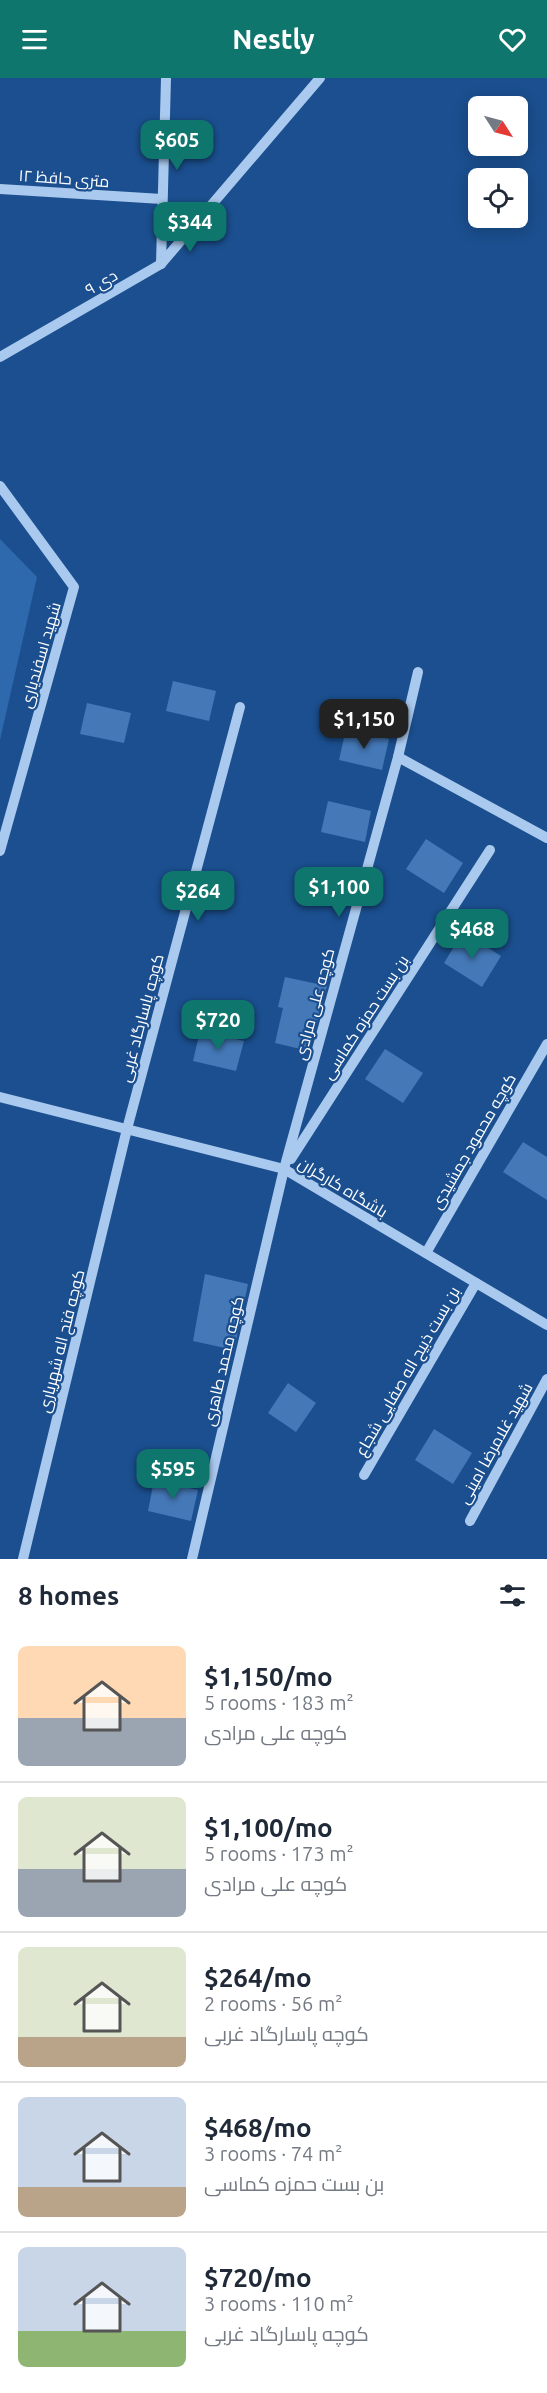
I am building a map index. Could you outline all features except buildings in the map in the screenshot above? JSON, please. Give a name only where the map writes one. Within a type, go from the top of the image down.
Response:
[{"type":"street","points":[[161,264],[166,78]]},
{"type":"street","name":"۹ دی","points":[[0,357],[161,264],[320,78]]},
{"type":"street","name":"۱۲ متری حافظ","points":[[0,189],[162,199]]},
{"type":"street","name":"شهید اسفندیاری","points":[[0,486],[74,587],[0,851]]},
{"type":"street","name":"کوچه علی مرادی","points":[[284,1169],[398,757],[418,672]]},
{"type":"street","name":"کوچه پاسارگاد غربی","points":[[128,1129],[240,707]]},
{"type":"street","points":[[398,757],[547,838]]},
{"type":"street","name":"بن بست حمزه کماسی","points":[[284,1169],[490,850]]},
{"type":"street","name":"کوچه محمود جمشیدی","points":[[426,1253],[547,1044]]},
{"type":"street","name":"باشگاه کارگران","points":[[0,1097],[284,1169],[547,1325]]},
{"type":"street","name":"کوچه فتح اله شهریاری","points":[[23,1559],[128,1129]]},
{"type":"street","name":"کوچه محمد طاهری","points":[[192,1559],[284,1169]]},
{"type":"street","name":"بن بست ذبیح اله صفایی شجاع","points":[[363,1475],[476,1283]]},
{"type":"street","name":"شهید غلامرضا امینی","points":[[470,1521],[547,1379]]},
{"type":"shaded area","points":[[0,539],[37,577],[0,740]]}]
